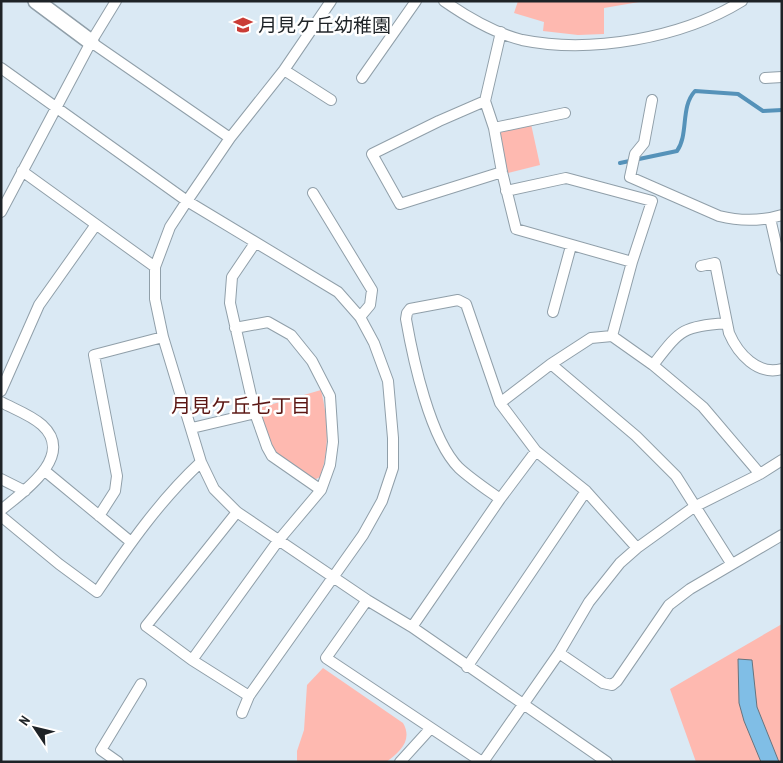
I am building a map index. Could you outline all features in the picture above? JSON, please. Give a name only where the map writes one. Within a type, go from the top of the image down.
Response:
[{"type":"street","points":[[36,1],[91,42],[230,138]]},
{"type":"street","points":[[1,212],[91,42],[116,1]]},
{"type":"street","points":[[331,1],[284,70],[230,138],[187,201],[170,227],[155,267],[155,299],[163,337],[201,462],[214,489],[237,512],[367,600],[412,627],[466,667],[607,762]]},
{"type":"street","points":[[362,78],[416,1]]},
{"type":"street","points":[[444,1],[472,20],[500,32],[521,39],[561,44],[607,44],[679,30],[725,12],[742,1]]},
{"type":"street","points":[[500,32],[485,101],[494,128],[506,191],[516,229],[632,262]]},
{"type":"street","points":[[1,68],[187,201],[255,243],[303,269],[338,292],[360,317],[374,343],[388,381],[394,438],[393,468],[382,501],[364,535],[249,696],[242,713]]},
{"type":"street","points":[[284,70],[331,100]]},
{"type":"street","points":[[765,78],[782,77]]},
{"type":"street","points":[[652,100],[644,143],[635,154],[630,177],[719,216],[733,219],[770,218],[782,214]]},
{"type":"street","points":[[485,101],[439,120],[372,154],[400,204],[502,172]]},
{"type":"street","points":[[494,128],[565,113]]},
{"type":"street","points":[[22,171],[95,226],[155,267]]},
{"type":"street","points":[[506,191],[566,178],[652,201],[632,262],[612,336]]},
{"type":"street","points":[[314,193],[372,290],[370,305],[360,317]]},
{"type":"street","points":[[770,218],[782,270]]},
{"type":"street","points":[[1,391],[39,305],[95,226]]},
{"type":"street","points":[[255,243],[232,277],[230,303],[255,413],[266,447],[272,456],[321,490]]},
{"type":"street","points":[[553,312],[571,246]]},
{"type":"street","points":[[701,266],[715,263],[732,342],[752,363],[762,369],[782,369]]},
{"type":"street","points":[[500,499],[459,467],[443,443],[428,410],[414,364],[406,319],[410,309],[458,300],[466,304],[500,403],[536,451],[586,491],[637,548]]},
{"type":"street","points":[[192,660],[278,541],[321,490],[330,465],[333,442],[330,396],[312,361],[291,335],[268,322],[235,328]]},
{"type":"street","points":[[653,365],[675,336],[693,326],[727,323]]},
{"type":"street","points":[[500,403],[551,364],[591,338],[612,336],[653,365],[703,407],[760,474]]},
{"type":"street","points":[[99,516],[116,491],[118,476],[94,356],[163,337]]},
{"type":"street","points":[[551,364],[653,452],[676,476],[694,507],[732,563]]},
{"type":"street","points":[[1,402],[42,425],[52,438],[52,454],[45,471],[1,510]]},
{"type":"street","points":[[192,428],[255,413]]},
{"type":"street","points":[[412,627],[500,499],[536,451]]},
{"type":"street","points":[[367,600],[326,658],[482,762],[559,653],[610,574],[637,548],[694,507],[760,474],[782,460]]},
{"type":"street","points":[[1,516],[59,564],[97,592],[131,542],[177,484],[201,462]]},
{"type":"street","points":[[45,471],[131,542]]},
{"type":"street","points":[[1,479],[24,491]]},
{"type":"street","points":[[466,667],[586,491]]},
{"type":"street","points":[[237,512],[146,626],[192,660],[249,696]]},
{"type":"street","points":[[559,653],[603,683],[612,685],[617,682],[669,605],[690,589],[782,535]]},
{"type":"street","points":[[118,762],[101,750],[140,684]]},
{"type":"street","points":[[400,762],[430,729]]},
{"type":"shaded area","points":[[518,1],[645,1],[604,8],[604,34],[578,35],[543,31],[544,22],[514,13]]},
{"type":"shaded area","points":[[531,124],[540,165],[508,173],[499,134],[504,130]]},
{"type":"shaded area","points":[[321,390],[325,412],[327,445],[320,477],[314,480],[276,453],[269,443],[259,408]]},
{"type":"shaded area","points":[[782,624],[782,762],[696,762],[670,689]]},
{"type":"shaded area","points":[[323,668],[403,723],[407,735],[404,745],[386,762],[297,762],[297,751],[304,730],[307,685]]},
{"type":"building","points":[[738,659],[752,660],[757,707],[779,762],[761,762],[744,721],[739,703]]},
{"type":"waterway","points":[[620,163],[677,151],[683,137],[690,97],[695,91],[738,94],[763,111],[782,110]]},
{"type":"place","name":"月見ケ丘幼稚園","points":[[243,25]]},
{"type":"district","name":"月見ケ丘七丁目","points":[[241,406]]}]
